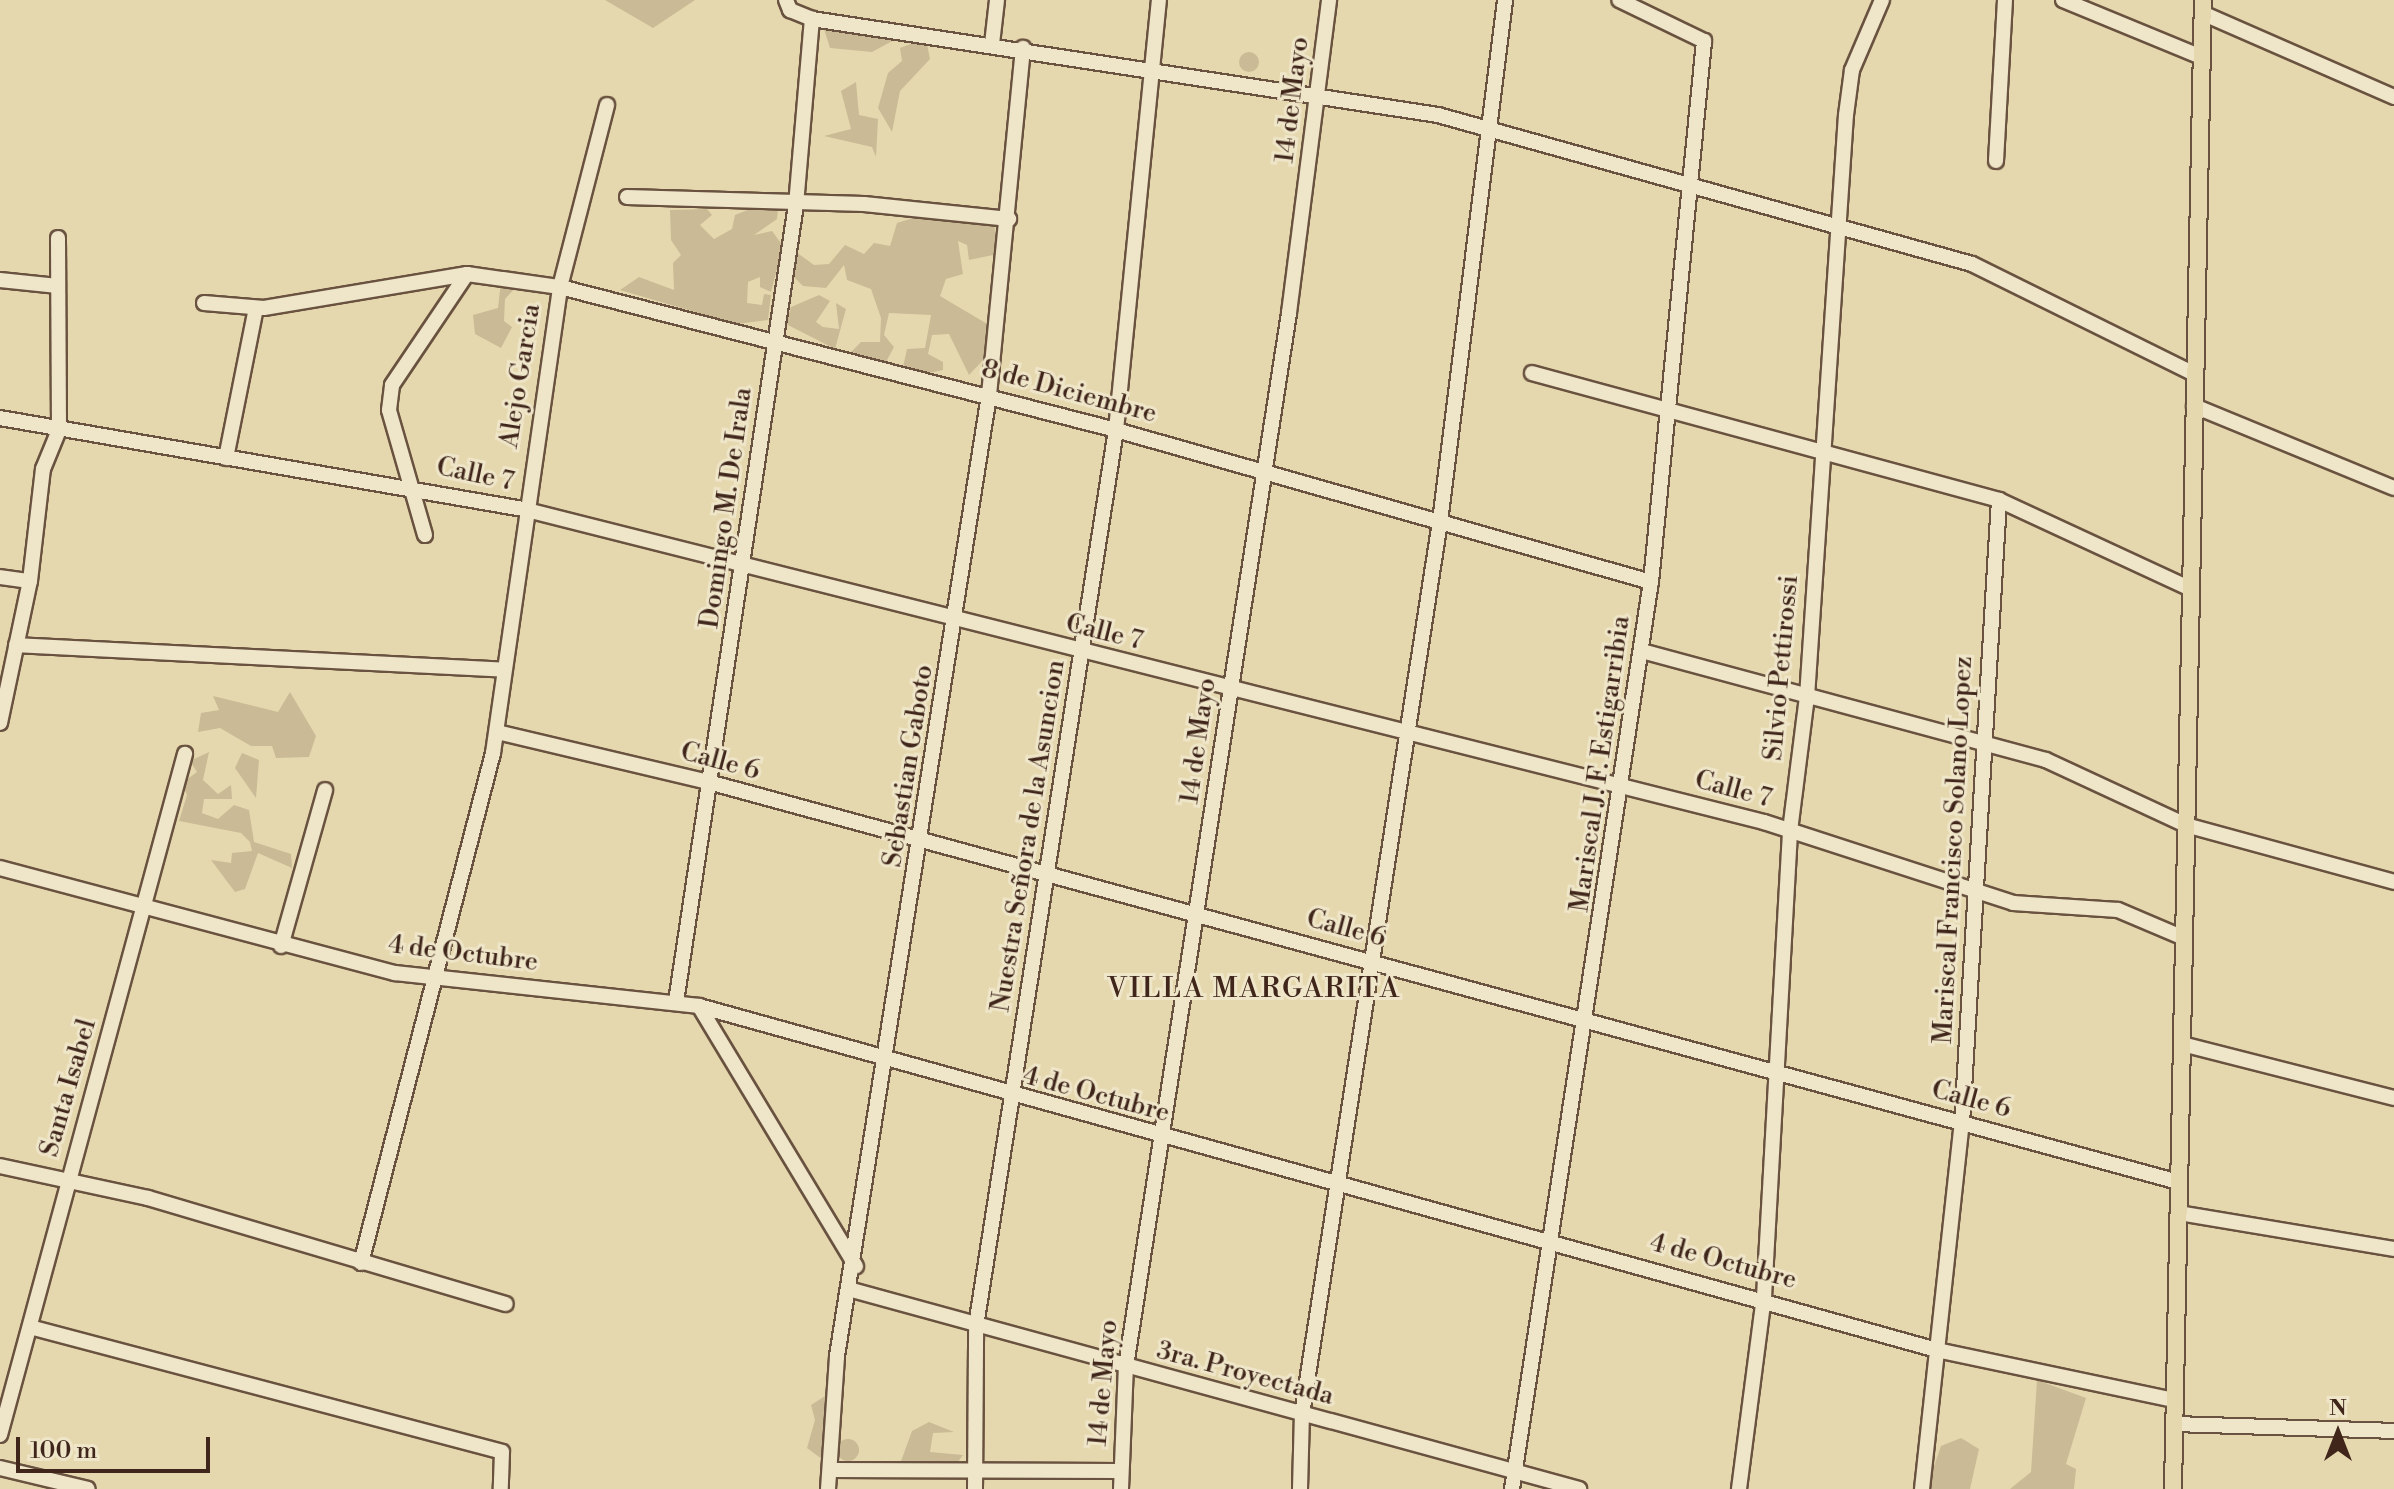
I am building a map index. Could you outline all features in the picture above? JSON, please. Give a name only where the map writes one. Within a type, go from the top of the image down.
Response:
[{"type":"main road","points":[[2173,1489],[2203,6]]},
{"type":"street","points":[[786,0],[790,10],[812,19],[1319,93],[1491,131],[1688,188],[1972,264],[2195,374]]},
{"type":"street","points":[[992,44],[997,0]]},
{"type":"street","name":"Nuestra Señora de la Asuncion","points":[[975,1489],[976,1326],[1116,430],[1159,0]]},
{"type":"street","name":"14 de Mayo","points":[[1121,1489],[1126,1366],[1264,471],[1319,93],[1329,0]]},
{"type":"street","points":[[1300,1489],[1302,1414],[1440,522],[1505,0]]},
{"type":"street","name":"Mariscal J. F. Estigarribia","points":[[1512,1489],[1624,787],[1670,409],[1688,188],[1704,41],[1619,0]]},
{"type":"street","name":"Silvio Pettirossi","points":[[1739,1489],[1764,1297],[1790,831],[1807,697],[1838,229],[1852,70],[1882,0]]},
{"type":"street","points":[[1996,161],[2005,0]]},
{"type":"street","points":[[2063,0],[2201,57]]},
{"type":"street","points":[[2203,6],[2394,97]]},
{"type":"street","name":"Domingo M. De Irala","points":[[676,1002],[712,783],[796,205],[812,19]]},
{"type":"street","name":"Sebastian Gaboto","points":[[828,1489],[837,1356],[856,1266],[989,395],[1009,219],[1023,48]]},
{"type":"street","name":"Alejo Garcia","points":[[361,1263],[440,977],[497,732],[523,509],[560,287],[607,105]]},
{"type":"street","points":[[627,197],[796,205],[864,204],[1009,219]]},
{"type":"street","points":[[0,723],[30,581],[43,469],[59,430],[58,238]]},
{"type":"street","points":[[425,535],[389,410],[392,385],[467,274]]},
{"type":"street","name":"8 de Diciembre","points":[[204,303],[256,308],[467,274],[560,287],[989,395],[1651,582]]},
{"type":"street","points":[[0,280],[58,286]]},
{"type":"street","points":[[226,458],[256,308]]},
{"type":"street","points":[[1532,373],[1999,500],[2191,589]]},
{"type":"street","points":[[2194,406],[2394,488]]},
{"type":"street","name":"Calle 7","points":[[0,418],[413,487],[523,509],[744,562],[1081,652],[1624,787],[1790,831],[2013,903],[2103,906],[2184,938]]},
{"type":"street","name":"Mariscal Francisco Solano Lopez","points":[[1922,1489],[1962,1123],[1999,500]]},
{"type":"street","points":[[0,577],[30,581]]},
{"type":"street","points":[[16,645],[503,670]]},
{"type":"street","points":[[1642,651],[2077,770],[2186,825],[2394,882]]},
{"type":"street","name":"Calle 6","points":[[497,732],[712,783],[922,843],[1588,1018],[2179,1182]]},
{"type":"street","name":"Santa Isabel","points":[[0,1435],[145,911],[185,754]]},
{"type":"street","points":[[281,946],[325,790]]},
{"type":"street","name":"4 de Octubre","points":[[0,868],[145,911],[281,946],[440,977],[699,1006],[888,1063],[1764,1297],[1937,1350],[2175,1400]]},
{"type":"street","points":[[699,1006],[856,1266]]},
{"type":"street","points":[[2182,1044],[2394,1098]]},
{"type":"street","points":[[0,1166],[67,1184],[148,1198],[506,1304]]},
{"type":"street","points":[[2179,1213],[2394,1249]]},
{"type":"street","name":"3ra. Proyectada","points":[[852,1290],[1579,1489]]},
{"type":"street","points":[[30,1327],[502,1452],[501,1489]]},
{"type":"street","points":[[2174,1424],[2394,1431]]},
{"type":"street","points":[[0,1468],[88,1489]]},
{"type":"street","points":[[830,1470],[1121,1471]]},
{"type":"shaded area","points":[[605,0],[695,0],[653,28]]},
{"type":"shaded area","points":[[824,29],[896,39],[872,52],[830,48]]},
{"type":"shaded area","points":[[913,43],[927,44],[930,59],[900,91],[892,132],[878,108],[888,73],[902,61],[900,48]]},
{"type":"shaded area","points":[[1245,52],[1253,52],[1259,62],[1253,72],[1245,72],[1239,66],[1239,58]]},
{"type":"shaded area","points":[[856,82],[859,115],[878,119],[876,157],[872,147],[824,136],[851,129],[841,91]]},
{"type":"shaded area","points":[[755,207],[778,209],[777,219],[754,235],[772,231],[783,246],[771,292],[760,287],[760,277],[748,282],[747,303],[762,305],[764,294],[771,295],[768,320],[736,324],[620,290],[639,277],[674,290],[673,263],[681,255],[671,240],[670,210],[707,209],[712,215],[700,225],[714,239],[732,229],[735,215]]},
{"type":"shaded area","points":[[932,212],[994,223],[998,254],[969,260],[967,245],[958,241],[963,274],[946,279],[940,296],[989,325],[985,358],[969,375],[949,334],[932,335],[928,354],[943,362],[943,370],[919,375],[903,367],[907,349],[925,348],[931,315],[889,313],[884,335],[894,347],[886,362],[851,352],[861,342],[880,342],[881,318],[871,289],[847,280],[844,265],[826,288],[803,286],[789,272],[796,252],[814,265],[829,264],[845,245],[864,254],[874,243],[890,246],[897,223]]},
{"type":"shaded area","points":[[501,281],[518,285],[505,299],[504,321],[512,327],[501,348],[475,334],[473,315],[498,308]]},
{"type":"shaded area","points":[[819,295],[830,301],[816,322],[823,327],[839,329],[836,303],[846,309],[835,349],[786,324],[791,307]]},
{"type":"shaded area","points":[[290,692],[316,736],[309,757],[276,758],[272,746],[251,746],[220,728],[198,732],[201,713],[219,710],[213,696],[278,712]]},
{"type":"shaded area","points":[[209,752],[203,780],[218,794],[231,785],[232,799],[204,799],[202,813],[218,819],[234,805],[249,810],[254,842],[291,854],[292,868],[258,853],[245,889],[235,892],[211,860],[231,863],[232,853],[252,851],[250,842],[241,833],[179,821],[187,795],[182,783],[197,772],[190,761]]},
{"type":"shaded area","points":[[242,753],[259,760],[256,798],[235,768]]},
{"type":"shaded area","points":[[2037,1380],[2086,1398],[2066,1464],[2076,1469],[2074,1489],[2010,1489],[2031,1472]]},
{"type":"shaded area","points":[[833,1391],[826,1462],[807,1448],[815,1420],[811,1405]]},
{"type":"shaded area","points":[[929,1422],[954,1432],[933,1433],[930,1452],[963,1455],[958,1462],[900,1464],[912,1431]]},
{"type":"shaded area","points":[[1961,1438],[1979,1449],[1970,1489],[1926,1489],[1941,1446]]},
{"type":"shaded area","points":[[848,1439],[859,1450],[848,1461],[837,1450]]},
{"type":"district","name":"VILLA MARGARITA","points":[[1254,989]]}]
